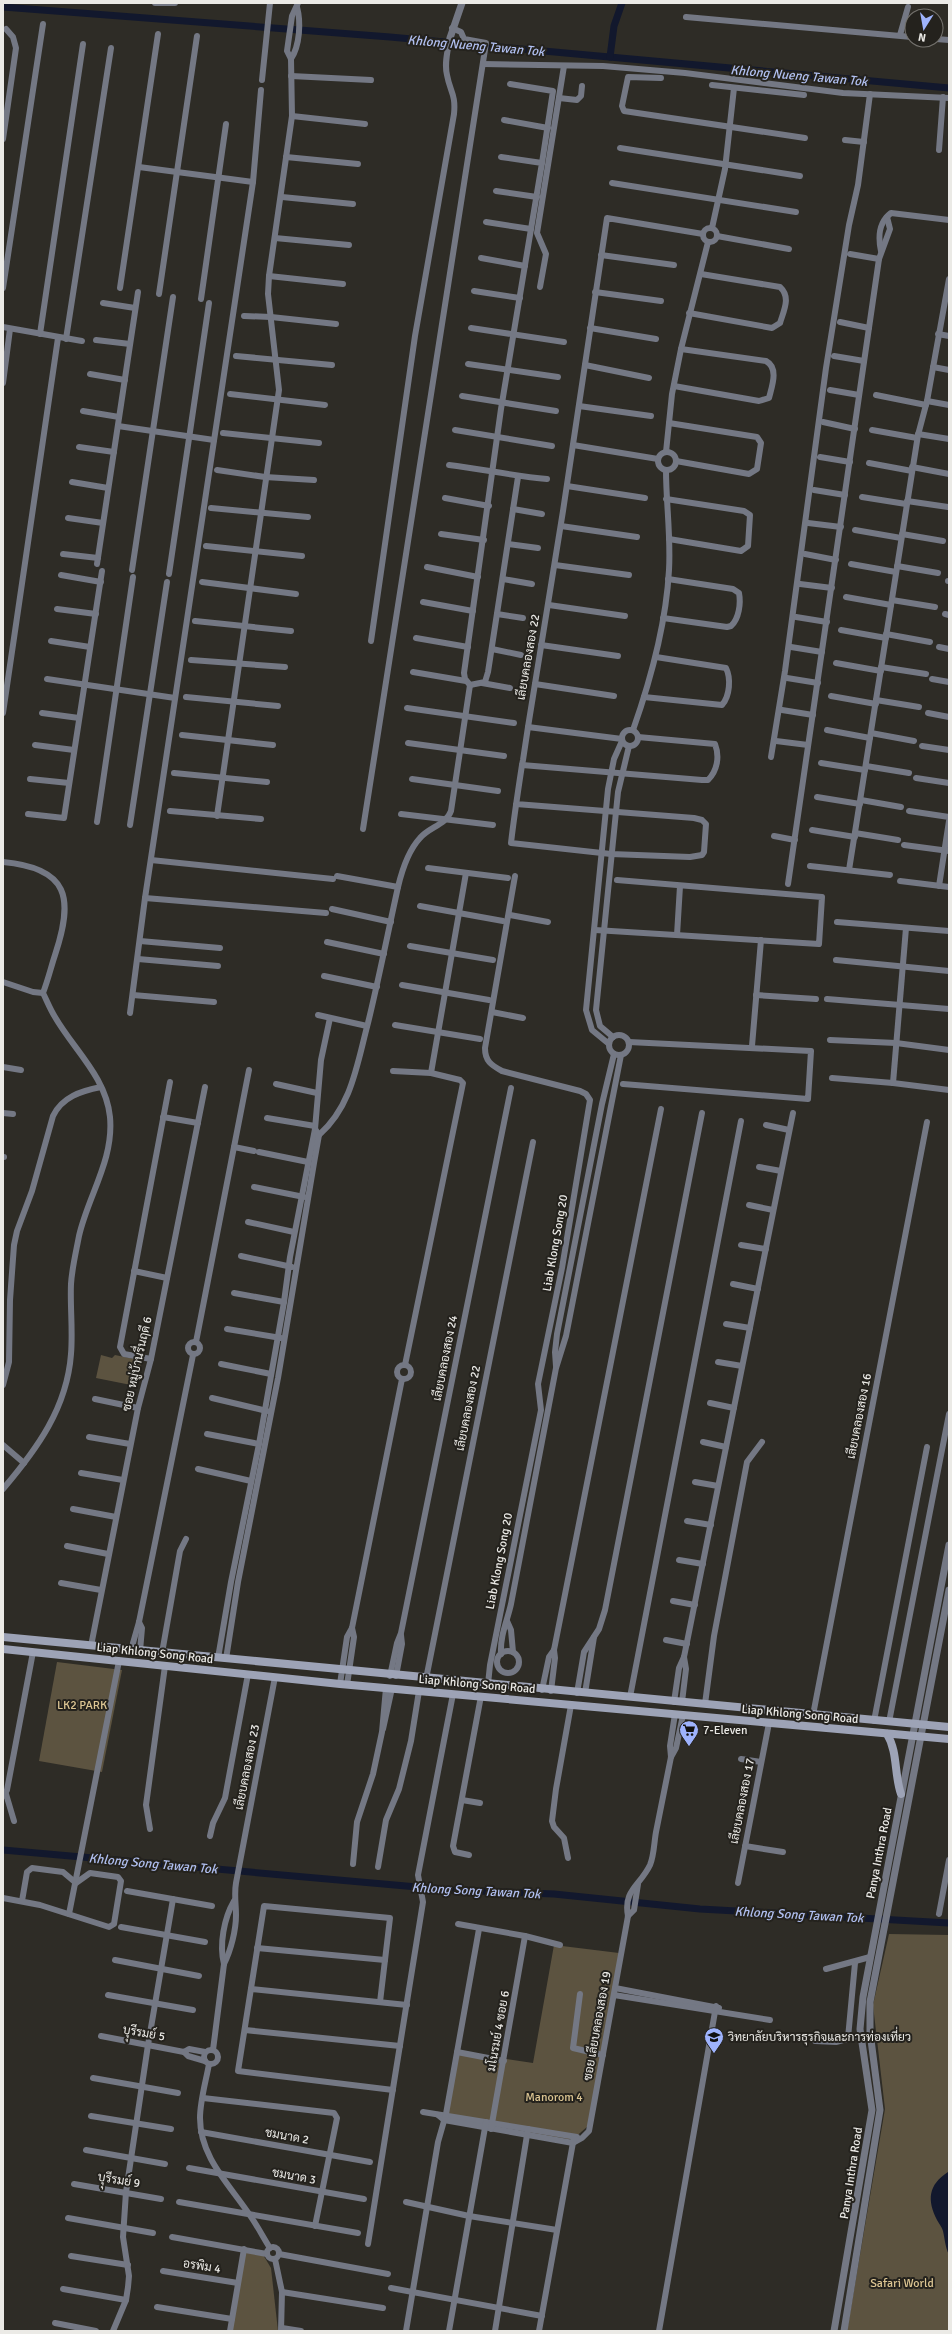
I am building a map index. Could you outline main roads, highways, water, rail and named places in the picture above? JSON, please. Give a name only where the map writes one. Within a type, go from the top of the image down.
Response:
[{"type":"main road","name":"Liap Khlong Song Road","points":[[3,1637],[393,1676],[949,1727]]},
{"type":"main road","name":"Liap Khlong Song Road","points":[[3,1649],[344,1684],[949,1739]]},
{"type":"main road","points":[[887,1734],[893,1747],[896,1780],[901,1794]]},
{"type":"water","points":[[948,2172],[949,2255],[943,2230],[934,2213],[931,2199],[931,2193],[936,2182]]},
{"type":"waterway","points":[[610,57],[614,26],[622,3]]},
{"type":"waterway","name":"Khlong Nueng Tawan Tok","points":[[3,7],[390,37],[949,88]]},
{"type":"waterway","name":"Khlong Song Tawan Tok","points":[[3,1850],[451,1890],[554,1894],[700,1909],[949,1923]]},
{"type":"place","name":"7-Eleven","points":[[689,1747]]},
{"type":"place","name":"วิทยาลัยบริหารธุรกิจและการท่องเที่ยว","points":[[714,2054]]},
{"type":"park label","name":"LK2 PARK","points":[[82,1705]]},
{"type":"park label","name":"Manorom 4","points":[[554,2097]]},
{"type":"park label","name":"Safari World","points":[[902,2283]]}]
